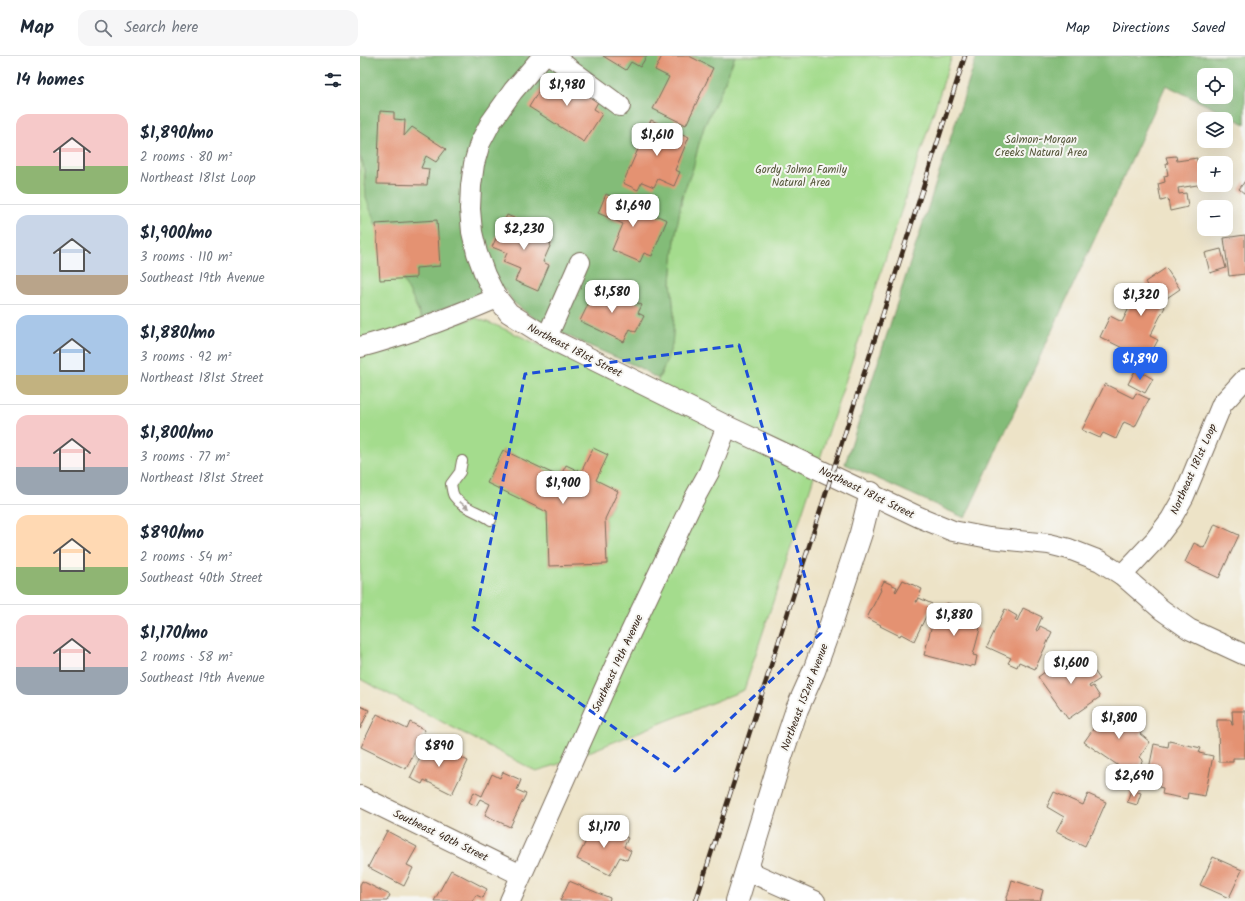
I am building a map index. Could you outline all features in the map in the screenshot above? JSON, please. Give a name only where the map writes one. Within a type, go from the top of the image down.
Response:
[{"type":"street","name":"Northeast 181st Street","points":[[543,56],[517,86],[492,122],[480,143],[474,164],[471,186],[470,209],[472,232],[477,253],[496,298],[509,313],[547,337],[727,426],[919,517],[953,531],[989,538],[1049,544],[1069,549],[1100,561],[1122,575],[1162,610],[1189,629],[1245,655]]},
{"type":"street","points":[[552,56],[620,106]]},
{"type":"street","points":[[547,337],[580,262]]},
{"type":"street","points":[[360,347],[390,339],[496,298]]},
{"type":"street","name":"Northeast 181st Loop","points":[[1122,575],[1155,540],[1171,519],[1184,496],[1222,404],[1245,379]]},
{"type":"street","name":"Southeast 19th Avenue","points":[[510,901],[618,661],[693,501],[709,472],[727,426]]},
{"type":"street","name":"Northeast 152nd Avenue","points":[[737,901],[797,709],[814,671],[833,620],[860,534],[871,493]]},
{"type":"street","name":"Southeast 40th Street","points":[[362,801],[521,875]]},
{"type":"street","points":[[746,870],[815,901]]},
{"type":"lane","points":[[462,461],[460,472],[451,484],[453,496],[465,507],[484,515],[491,520]]},
{"type":"highlighted area","points":[[739,345],[821,633],[675,771],[473,627],[525,374]]},
{"type":"green space","points":[[360,56],[735,56],[704,127],[693,168],[682,197],[675,239],[671,282],[674,314],[672,345],[658,379],[638,367],[574,339],[532,317],[513,302],[504,288],[455,304],[434,312],[422,319],[378,231],[366,198],[365,175],[360,156]]},
{"type":"green space","name":"Gordy Jolma Family Natural Area","points":[[735,56],[952,56],[744,690],[556,765],[536,771],[360,679],[360,156],[364,171],[364,186],[427,332],[476,318],[500,327],[651,396],[672,345],[674,314],[671,282],[675,239],[682,197],[693,168],[704,127]],"holes":[[[503,450],[560,477],[566,465],[613,503],[605,519],[607,564],[549,566],[547,512],[487,483]]]},
{"type":"green space","name":"Salmon-Morgan Creeks Natural Area","points":[[977,56],[1245,56],[1245,124],[1233,118],[1233,112],[1221,112],[1204,104],[1233,104],[1233,68],[1197,68],[1197,100],[1166,85],[965,518],[845,464]]},
{"type":"building","points":[[603,56],[647,56],[640,67],[631,62],[626,70]]},
{"type":"building","points":[[662,56],[689,56],[713,68],[686,125],[653,109],[669,77],[655,70]]},
{"type":"building","points":[[550,73],[598,102],[594,109],[602,114],[584,142],[529,107]]},
{"type":"building","points":[[380,111],[394,112],[394,119],[405,120],[404,136],[412,127],[446,149],[436,162],[426,156],[421,168],[429,169],[427,185],[377,184]]},
{"type":"building","points":[[651,120],[689,137],[675,170],[680,172],[674,186],[658,179],[654,187],[642,182],[638,190],[623,183]]},
{"type":"building","points":[[1176,156],[1177,161],[1197,158],[1197,185],[1178,188],[1179,194],[1186,193],[1188,207],[1170,211],[1168,199],[1161,201],[1158,184],[1165,182],[1164,176],[1168,175],[1166,164],[1168,163],[1166,157]]},
{"type":"building","points":[[1245,181],[1245,194],[1239,189]]},
{"type":"building","points":[[606,194],[667,220],[652,256],[644,253],[640,262],[612,250],[623,224],[598,213]]},
{"type":"building","points":[[507,215],[542,230],[539,239],[551,244],[543,262],[549,265],[538,291],[515,281],[520,269],[503,262],[507,253],[492,247]]},
{"type":"building","points":[[437,220],[440,266],[416,268],[416,278],[380,280],[376,224]]},
{"type":"building","points":[[1245,235],[1245,274],[1229,276],[1224,238]]},
{"type":"building","points":[[1221,249],[1226,268],[1210,273],[1205,253]]},
{"type":"building","points":[[1166,268],[1180,289],[1161,302],[1158,299],[1156,303],[1165,307],[1150,336],[1158,340],[1151,353],[1145,350],[1141,357],[1100,337],[1110,316],[1122,322],[1136,294],[1147,300],[1151,292],[1145,282]]},
{"type":"building","points":[[598,284],[642,305],[638,313],[644,316],[636,332],[630,329],[624,342],[580,321]]},
{"type":"building","points":[[1136,369],[1153,379],[1145,393],[1128,384]]},
{"type":"building","points":[[1105,384],[1133,398],[1136,393],[1149,399],[1135,427],[1124,422],[1116,439],[1103,433],[1100,438],[1082,430]]},
{"type":"building","points":[[593,448],[608,455],[596,480],[618,491],[605,519],[607,564],[549,566],[547,512],[487,483],[503,450],[560,477],[566,465],[581,472]]},
{"type":"building","points":[[1215,524],[1239,535],[1219,578],[1185,562],[1194,543],[1204,548]]},
{"type":"building","points":[[903,580],[922,589],[916,602],[919,598],[932,604],[914,641],[901,634],[900,636],[867,618],[884,581],[897,587],[896,592]]},
{"type":"building","points":[[947,603],[975,611],[971,626],[980,629],[973,655],[977,656],[975,666],[971,665],[971,667],[924,655],[934,617],[943,620]]},
{"type":"building","points":[[1023,608],[1042,617],[1036,630],[1038,631],[1040,626],[1052,632],[1035,669],[1019,662],[1017,667],[1008,663],[1011,658],[987,647],[1005,609],[1017,616],[1015,620],[1017,621]]},
{"type":"building","points":[[1071,653],[1079,665],[1076,667],[1077,669],[1087,661],[1100,679],[1089,686],[1090,688],[1093,686],[1100,697],[1068,719],[1038,677]]},
{"type":"building","points":[[360,706],[369,710],[360,729]]},
{"type":"building","points":[[1121,710],[1145,727],[1140,734],[1150,742],[1140,757],[1143,760],[1139,767],[1135,765],[1129,773],[1084,742],[1106,711],[1116,718]]},
{"type":"building","points":[[1232,711],[1245,711],[1245,758],[1233,758],[1233,762],[1219,762],[1217,720],[1231,720],[1233,725]]},
{"type":"building","points":[[377,714],[407,729],[410,722],[425,730],[406,769],[361,747]]},
{"type":"building","points":[[428,741],[468,761],[452,794],[424,780],[422,784],[410,778]]},
{"type":"building","points":[[1169,741],[1201,748],[1199,753],[1213,756],[1205,796],[1188,793],[1187,799],[1162,794],[1163,788],[1146,784],[1154,744],[1168,747]]},
{"type":"building","points":[[503,772],[521,780],[517,790],[526,794],[510,827],[485,815],[490,804],[480,799],[476,806],[469,802],[474,792],[482,796],[492,774],[500,778]]},
{"type":"building","points":[[1131,790],[1141,793],[1137,805],[1127,802]]},
{"type":"building","points":[[1054,792],[1083,805],[1088,794],[1106,802],[1085,846],[1056,832],[1064,817],[1047,807]]},
{"type":"building","points":[[596,821],[628,838],[624,847],[631,851],[627,860],[620,857],[610,875],[577,859]]},
{"type":"building","points":[[387,831],[417,847],[407,865],[413,868],[404,886],[368,867]]},
{"type":"building","points":[[1213,857],[1242,870],[1229,898],[1200,885]]},
{"type":"building","points":[[451,870],[487,889],[483,898],[476,895],[472,901],[434,901]]},
{"type":"building","points":[[1012,880],[1043,890],[1040,901],[1006,901]]},
{"type":"building","points":[[362,881],[390,895],[387,901],[360,901],[360,885]]},
{"type":"building","points":[[569,881],[610,898],[609,901],[560,901]]},
{"type":"railway","points":[[696,901],[965,56]]}]
